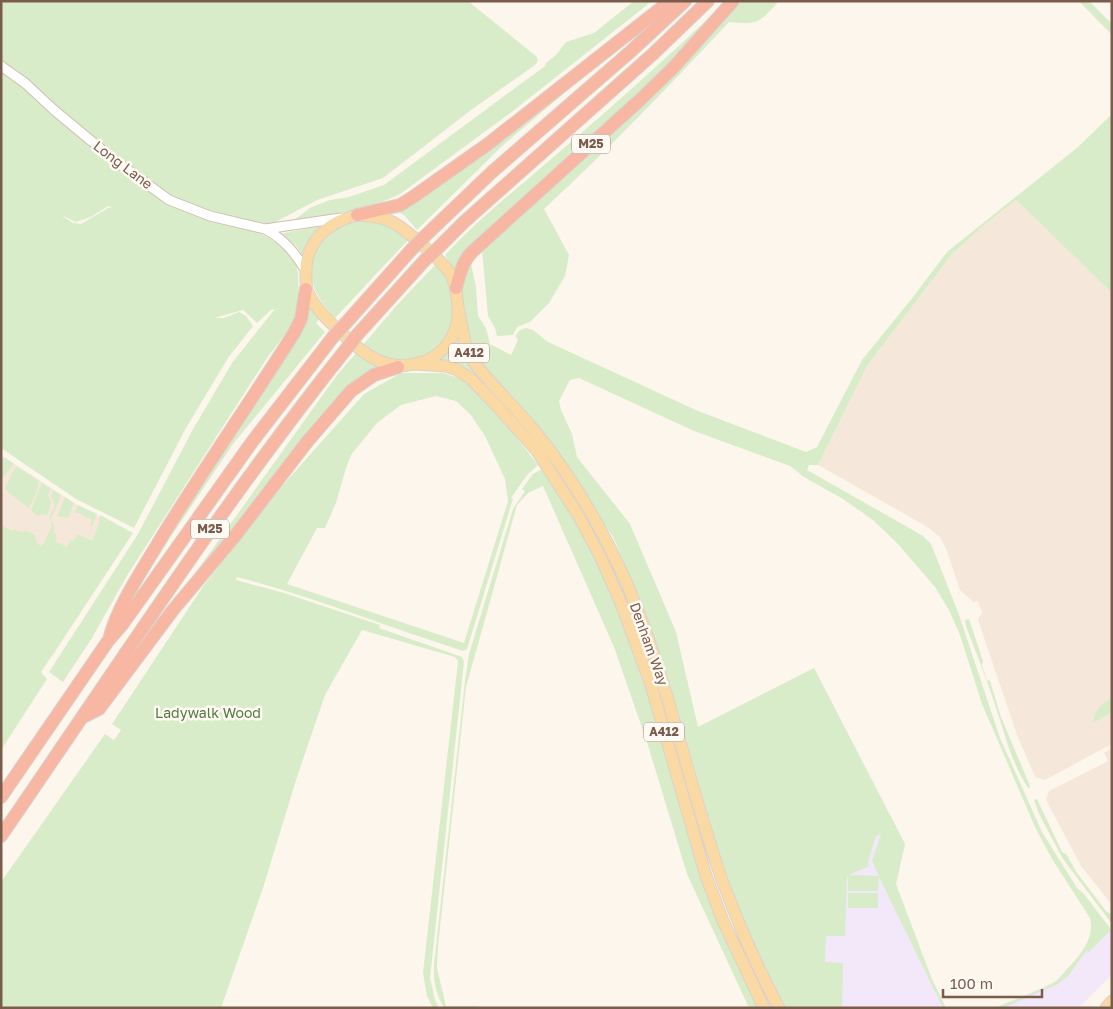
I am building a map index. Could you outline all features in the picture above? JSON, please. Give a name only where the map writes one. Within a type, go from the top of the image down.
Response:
[{"type":"highway","points":[[351,216],[400,205],[420,192],[488,144],[670,1]]},
{"type":"highway","name":"M25","points":[[1,797],[108,641],[122,625],[258,435],[333,337],[412,249],[492,172],[630,52],[685,1]]},
{"type":"highway","name":"M25","points":[[1,836],[204,537],[300,407],[358,335],[424,261],[464,222],[654,53],[708,1]]},
{"type":"highway","name":"M25","points":[[456,288],[466,258],[641,99],[686,55],[733,1]]},
{"type":"highway","name":"M25","points":[[108,641],[114,619],[152,553],[201,473],[239,419],[294,332],[301,319],[306,289]]},
{"type":"highway","name":"M25","points":[[83,717],[99,709],[173,610],[302,449],[351,392],[374,375],[398,367]]},
{"type":"main road","points":[[351,216],[373,216],[389,220],[400,227],[441,263],[450,274],[456,288],[459,312],[455,329],[448,344],[438,354],[426,361],[398,367],[384,364],[360,350],[314,304],[306,289],[306,271],[308,257],[314,241],[326,228],[351,216]]},
{"type":"main road","name":"Denham Way","points":[[459,312],[466,347],[473,361],[542,449],[602,534],[626,582],[666,693],[722,880],[743,932],[779,1008]]},
{"type":"main road","name":"Denham Way","points":[[414,364],[446,366],[463,373],[542,449]]},
{"type":"main road","name":"Denham Way","points":[[557,472],[600,556],[621,603],[651,685],[706,876],[723,921],[764,1008]]},
{"type":"main road","points":[[1106,1008],[1112,1001]]},
{"type":"street","name":"Long Lane","points":[[1,66],[25,83],[113,159],[170,200],[210,216],[265,229],[288,244],[306,271]]},
{"type":"street","name":"Long Lane","points":[[265,229],[351,216]]},
{"type":"shaded area","points":[[1016,200],[1112,293],[1112,744],[1045,780],[1035,777],[1017,735],[978,620],[982,612],[978,601],[973,602],[960,590],[947,551],[940,537],[926,526],[818,465],[867,366],[952,254]]},
{"type":"shaded area","points":[[1,455],[74,503],[132,534],[51,658],[1,652]]},
{"type":"shaded area","points":[[814,668],[905,844],[896,884],[931,977],[946,1008],[794,1008],[698,727]]},
{"type":"shaded area","points":[[1112,748],[1112,905],[1081,866],[1046,800],[1049,791],[1108,761],[1104,753]]},
{"type":"shaded area","points":[[1107,927],[1112,932],[1112,975],[1079,1008],[995,1008],[1055,982],[1078,957],[1085,946]]},
{"type":"green space","points":[[1,1],[468,1],[537,57],[538,61],[383,178],[317,200],[270,225],[251,224],[211,213],[185,203],[160,188],[117,158],[1,62]]},
{"type":"green space","points":[[634,1],[652,1],[513,111],[400,194],[361,208],[293,221],[310,208],[330,200],[349,197],[384,185],[545,66],[566,42],[594,33]]},
{"type":"green space","points":[[742,1],[779,1],[763,18],[747,23],[729,22],[638,117],[544,209],[569,255],[565,276],[549,303],[530,322],[517,327],[513,335],[497,336],[488,316],[482,250],[649,99],[712,35]]},
{"type":"green space","points":[[1079,1],[1089,1],[1112,24],[1112,35]]},
{"type":"green space","points":[[721,6],[684,49],[609,123],[546,176],[498,221],[456,274],[445,255],[458,241],[640,81]]},
{"type":"green space","points":[[596,66],[501,147],[417,230],[404,215],[400,213],[389,215],[385,213]]},
{"type":"green space","points":[[1,69],[168,202],[256,230],[286,249],[296,263],[299,302],[292,325],[267,358],[128,574],[92,638],[63,682],[49,672],[138,534],[192,431],[232,363],[274,310],[281,308],[271,310],[257,323],[243,310],[214,318],[224,318],[239,312],[246,316],[253,326],[228,358],[186,428],[134,528],[76,499],[1,448]],"holes":[[[108,206],[113,207],[81,224],[73,223],[61,215],[76,222],[91,217]]]},
{"type":"green space","points":[[1112,114],[1112,293],[1016,200],[952,254],[867,366],[818,465],[809,465],[807,470],[923,536],[931,544],[958,612],[1000,738],[1042,832],[1077,888],[1084,894],[1110,928],[1110,931],[1089,952],[1086,951],[1069,975],[1058,984],[1003,1008],[995,1008],[1039,990],[1059,979],[1085,946],[1091,925],[1090,918],[1052,859],[1035,827],[982,704],[960,635],[949,610],[935,587],[898,544],[873,520],[843,499],[804,477],[790,466],[694,431],[579,378],[570,380],[559,401],[572,434],[577,457],[630,524],[676,632],[698,727],[814,668],[905,844],[896,884],[931,977],[946,1008],[943,1008],[879,877],[878,891],[848,891],[848,876],[845,936],[826,936],[825,962],[843,963],[842,1008],[784,1008],[744,923],[716,843],[681,721],[646,614],[613,537],[565,465],[472,352],[464,328],[461,286],[465,268],[471,264],[476,287],[478,316],[486,328],[490,344],[511,355],[518,340],[515,336],[520,330],[526,328],[533,330],[548,342],[698,411],[806,452],[817,447],[862,360],[947,252],[1078,147]],"holes":[[[881,834],[872,861],[879,876],[849,875],[869,866],[868,862],[876,836]]]},
{"type":"green space","points":[[356,220],[385,223],[409,239],[335,318],[322,302],[314,286],[312,278],[313,259],[320,244],[329,232],[336,227]]},
{"type":"green space","points":[[322,226],[314,234],[303,256],[296,246],[279,234]]},
{"type":"green space","points":[[436,264],[449,279],[455,298],[449,334],[436,350],[419,358],[389,360],[375,354],[363,345],[397,305]]},
{"type":"green space","points":[[310,304],[320,318],[316,323],[325,332],[233,444],[154,562],[191,496],[306,318]]},
{"type":"green space","points":[[460,334],[475,371],[472,374],[434,363]]},
{"type":"green space","points":[[356,353],[382,368],[367,375],[156,628],[337,375]]},
{"type":"green space","name":"Ladywalk Wood","points":[[401,373],[443,373],[467,381],[502,419],[538,465],[527,475],[511,498],[513,499],[467,649],[463,651],[266,585],[237,577],[236,580],[284,593],[380,625],[379,628],[462,657],[464,662],[430,978],[435,1000],[439,1008],[433,1008],[427,996],[423,973],[458,661],[455,657],[362,630],[325,695],[297,777],[263,888],[221,1008],[1,1008],[1,882],[105,734],[114,740],[121,730],[112,724],[204,585],[283,485],[364,394]],"holes":[[[436,396],[456,401],[470,414],[485,436],[505,479],[508,501],[464,643],[287,584],[317,528],[325,528],[336,503],[351,455],[377,423],[401,405]]]},
{"type":"green space","points":[[4,457],[14,464],[1,480],[1,464]]},
{"type":"green space","points":[[16,466],[39,481],[36,494],[29,508],[5,488]]},
{"type":"green space","points":[[542,469],[578,524],[616,603],[640,667],[691,842],[759,1008],[749,1008],[687,874],[647,742],[614,647],[543,486],[528,493],[517,505],[466,687],[437,968],[446,1006],[477,1006],[477,1008],[444,1008],[439,998],[434,976],[434,965],[469,654],[513,509],[525,491],[522,489],[533,474]]},
{"type":"green space","points":[[42,483],[51,489],[48,495],[51,503],[47,516],[43,514],[37,516],[31,510]]},
{"type":"green space","points":[[53,490],[61,495],[51,520],[49,518],[55,505],[51,496]]},
{"type":"green space","points":[[65,497],[74,503],[68,518],[57,516]]},
{"type":"green space","points":[[78,505],[97,514],[92,527],[90,526],[92,520],[79,513],[75,513]]},
{"type":"green space","points":[[100,515],[133,533],[41,672],[47,679],[1,750],[1,525],[12,531],[14,529],[23,533],[25,530],[35,535],[37,544],[42,546],[51,528],[51,520],[55,527],[53,533],[57,535],[55,541],[67,547],[70,540],[74,541],[77,534],[92,541],[99,524]]},
{"type":"green space","points":[[969,619],[983,661],[982,665],[987,680],[965,620]]},
{"type":"green space","points":[[987,680],[990,681],[1001,717],[1030,786],[1029,789],[1017,768]]},
{"type":"green space","points":[[1112,698],[1112,712],[1093,723],[1099,708]]},
{"type":"green space","points":[[1037,799],[1062,852],[1066,854],[1077,873],[1106,911],[1112,915],[1112,924],[1063,859],[1039,814],[1034,800]]},
{"type":"green space","points":[[848,893],[878,893],[878,908],[848,908]]}]
